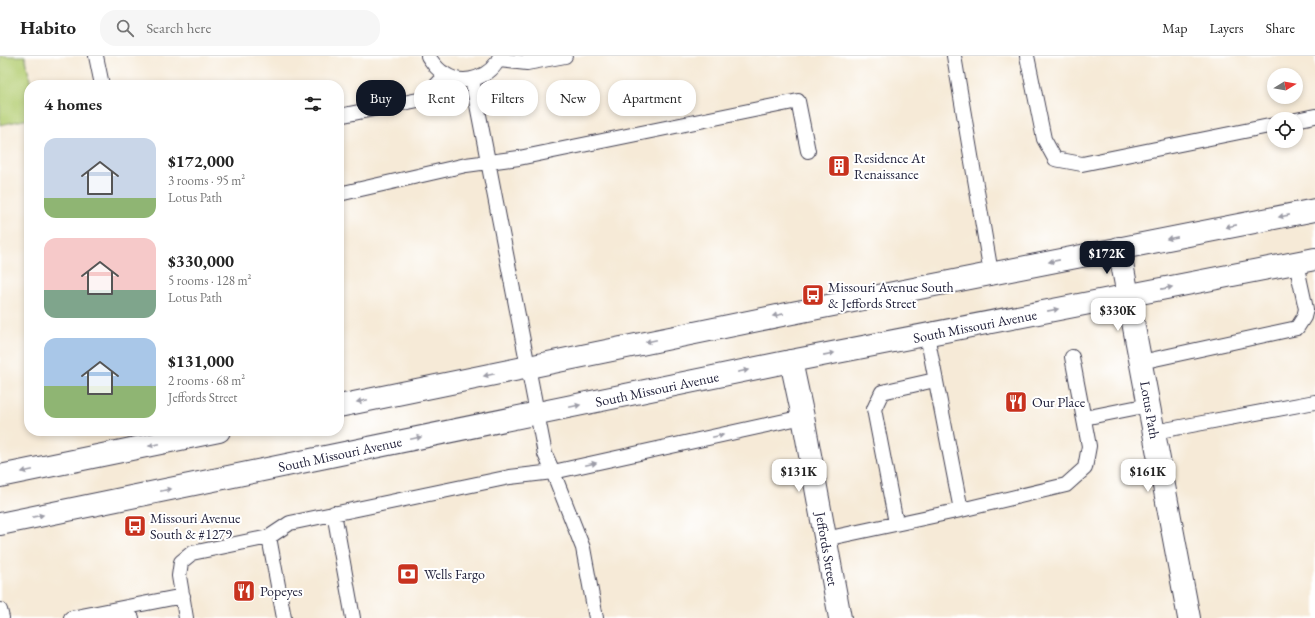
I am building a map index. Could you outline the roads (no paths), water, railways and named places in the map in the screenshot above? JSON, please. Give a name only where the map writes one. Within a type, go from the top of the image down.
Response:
[{"type":"main road","points":[[344,405],[991,273],[1315,210]]},
{"type":"main road","name":"Lotus Path","points":[[1120,248],[1189,618]]},
{"type":"main road","name":"South Missouri Avenue","points":[[0,524],[791,361],[1306,261]]},
{"type":"main road","name":"Jeffords Street","points":[[791,361],[840,618]]},
{"type":"main road","points":[[0,476],[196,436]]},
{"type":"lane","points":[[96,56],[101,80]]},
{"type":"lane","points":[[428,56],[435,67],[446,75],[459,79],[472,79],[483,75],[492,69],[499,58],[527,63],[565,56]]},
{"type":"lane","points":[[954,56],[991,273]]},
{"type":"lane","points":[[1027,56],[1044,139],[1055,159],[1082,164],[1267,126]]},
{"type":"lane","points":[[344,115],[423,99],[446,75]]},
{"type":"lane","points":[[472,79],[545,454],[583,548],[596,618]]},
{"type":"lane","points":[[344,193],[466,165],[519,158],[798,101],[808,151]]},
{"type":"lane","points":[[1303,119],[1315,116]]},
{"type":"lane","points":[[1141,362],[1297,328],[1304,317],[1306,309],[1306,261]]},
{"type":"lane","points":[[927,335],[961,510]]},
{"type":"lane","points":[[825,539],[961,510],[1066,485],[1085,468],[1089,446],[1072,356]]},
{"type":"lane","points":[[896,524],[874,409],[882,392],[935,380]]},
{"type":"lane","points":[[1154,432],[1315,402]]},
{"type":"lane","points":[[1084,418],[1149,405]]},
{"type":"lane","points":[[186,618],[179,576],[181,562],[192,553],[265,538],[290,523],[510,476],[553,472],[803,418]]},
{"type":"lane","points":[[334,514],[353,618]]},
{"type":"lane","points":[[265,538],[275,618]]},
{"type":"lane","points":[[265,538],[284,618]]},
{"type":"lane","points":[[103,616],[183,596]]},
{"type":"lane","points":[[0,610],[2,618]]},
{"type":"lane","points":[[71,618],[103,616],[132,618]]},
{"type":"place","name":"Residence At Renaissance","points":[[839,166]]},
{"type":"place","name":"Missouri Avenue South & Jeffords Street","points":[[813,295]]},
{"type":"place","name":"Our Place","points":[[1016,402]]},
{"type":"place","name":"Missouri Avenue South & #1279","points":[[135,526]]},
{"type":"place","name":"Wells Fargo","points":[[408,574]]},
{"type":"place","name":"Popeyes","points":[[244,591]]}]
